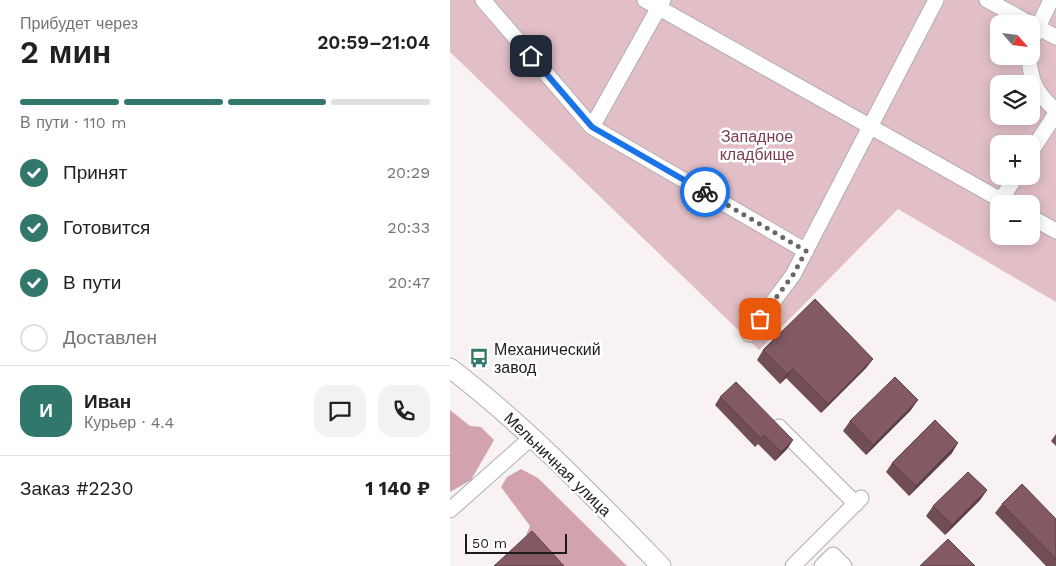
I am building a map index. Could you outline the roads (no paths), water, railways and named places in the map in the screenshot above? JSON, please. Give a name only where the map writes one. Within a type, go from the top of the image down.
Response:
[{"type":"main road","name":"Мельничная улица","points":[[450,368],[532,437],[661,566]]},
{"type":"street","points":[[483,0],[592,127],[806,251]]},
{"type":"street","points":[[749,334],[793,275],[936,0]]},
{"type":"street","points":[[987,0],[1015,15]]},
{"type":"street","points":[[1040,15],[1051,0]]},
{"type":"street","points":[[592,127],[656,2],[869,126],[992,195]]},
{"type":"street","points":[[1040,29],[1056,37]]},
{"type":"street","points":[[1029,65],[1029,73],[1039,95],[1056,112],[1040,138]]},
{"type":"street","points":[[1040,222],[1056,231]]},
{"type":"street","points":[[769,416],[859,501],[793,566]]},
{"type":"street","points":[[450,510],[532,437]]},
{"type":"street","points":[[822,566],[834,555],[844,566]]},
{"type":"place","name":"Механический завод","points":[[479,358]]},
{"type":"park label","name":"Западное кладбище","points":[[757,145]]}]
